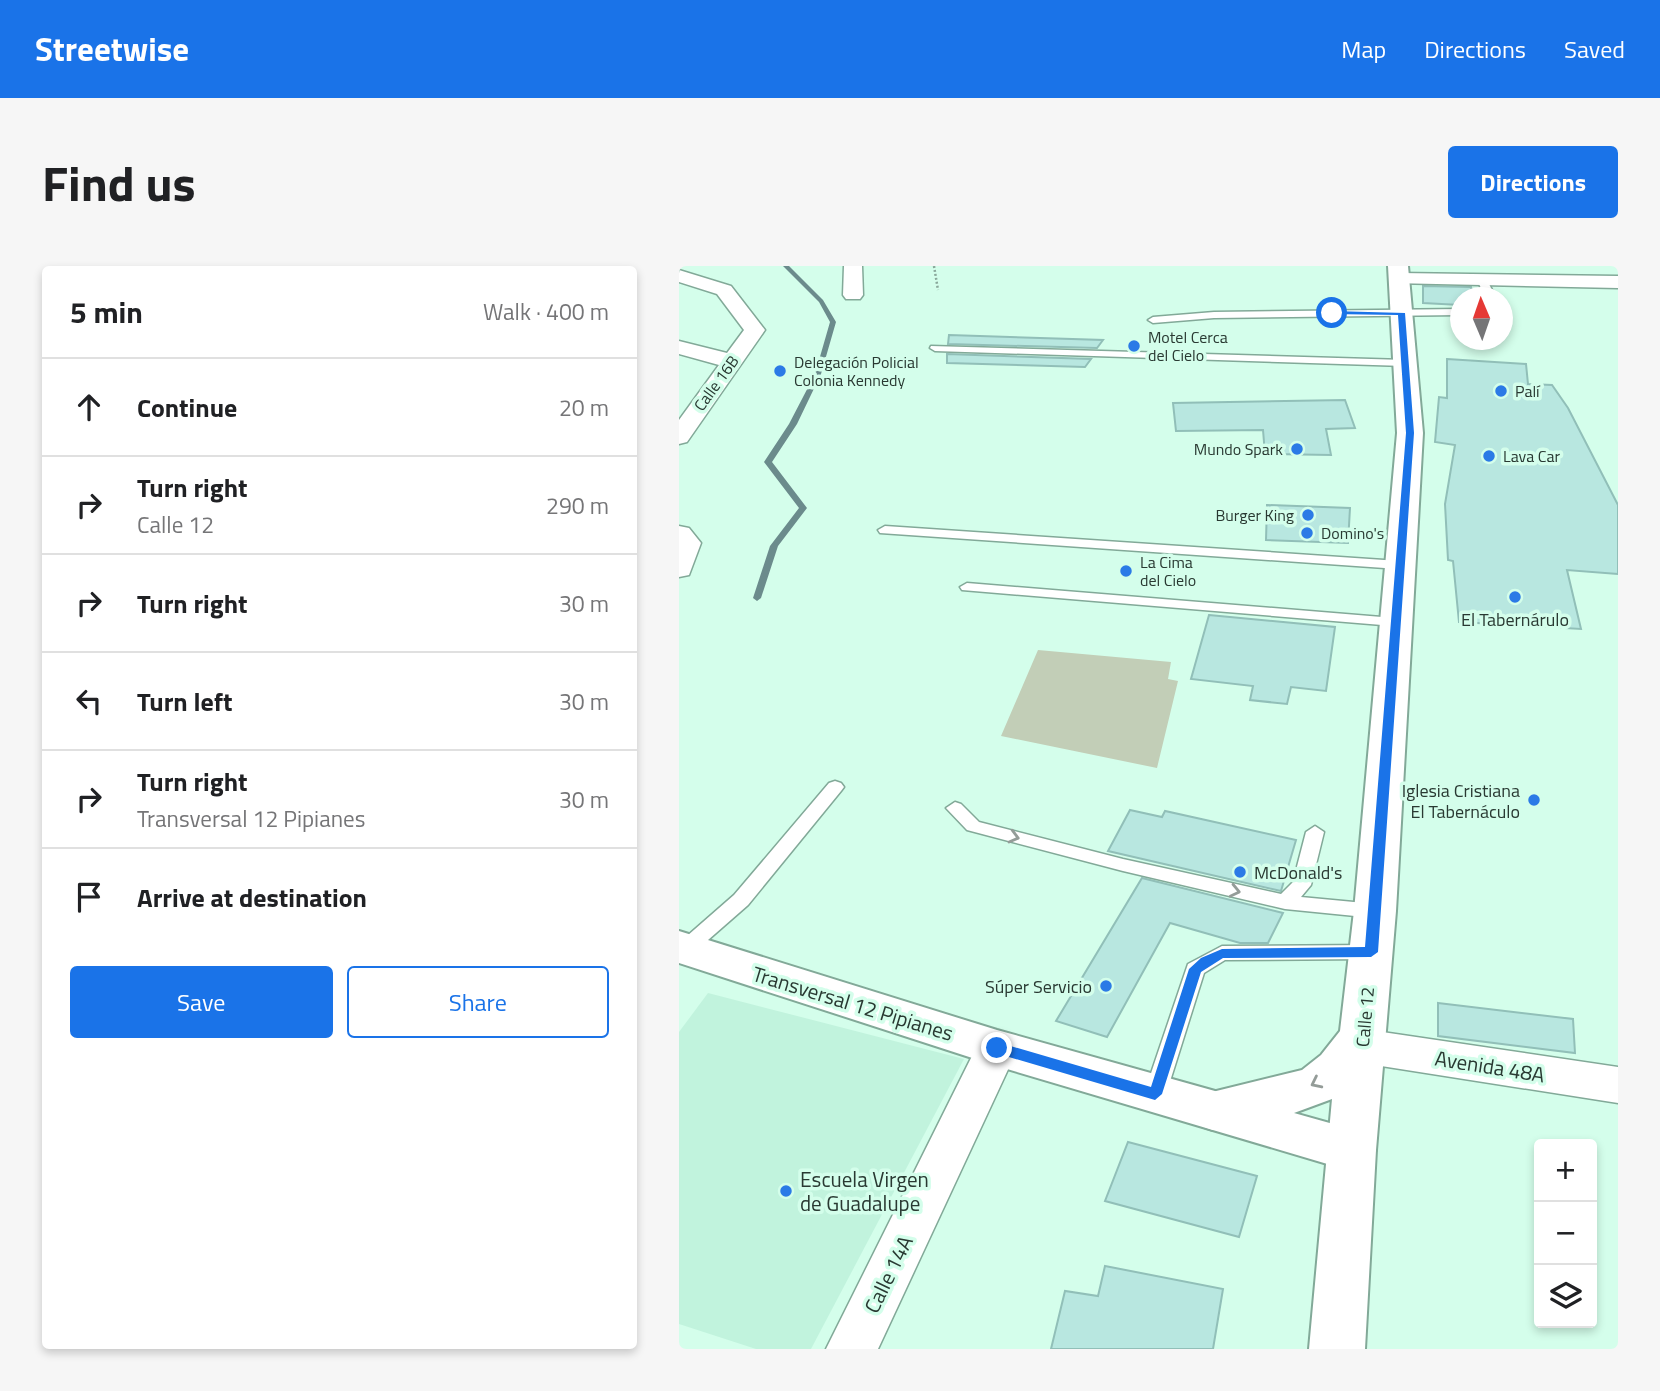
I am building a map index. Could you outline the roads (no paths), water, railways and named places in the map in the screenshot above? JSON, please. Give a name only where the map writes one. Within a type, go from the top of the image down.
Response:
[{"type":"main road","name":"Calle 12","points":[[1337,1349],[1351,1150],[1375,911],[1394,622],[1410,433],[1399,286]]},
{"type":"main road","name":"Transversal 12 Pipianes","points":[[683,953],[997,1048],[1351,1150]]},
{"type":"main road","points":[[1213,1110],[1265,1100],[1321,1083],[1363,1041]]},
{"type":"street","points":[[853,266],[853,295]]},
{"type":"street","points":[[1495,287],[1555,274],[1618,282]]},
{"type":"street","name":"Calle 16B","points":[[679,276],[725,290],[755,330],[680,432]]},
{"type":"street","points":[[1399,286],[1450,288]]},
{"type":"street","points":[[679,346],[731,361]]},
{"type":"street","points":[[679,569],[683,538]]},
{"type":"street","name":"Avenida 48A","points":[[1363,1041],[1618,1085]]},
{"type":"street","name":"Calle 14A","points":[[852,1349],[997,1048]]},
{"type":"lane","points":[[1153,320],[1214,315],[1399,286],[1450,307]]},
{"type":"lane","points":[[935,348],[1405,363]]},
{"type":"lane","points":[[885,530],[1399,565]]},
{"type":"lane","points":[[967,587],[1394,622]]},
{"type":"lane","points":[[683,953],[741,901],[835,787]]},
{"type":"lane","points":[[955,808],[973,826],[1123,866],[1285,902],[1375,911]]},
{"type":"lane","points":[[1285,902],[1302,886],[1315,832]]},
{"type":"lane","points":[[1155,1094],[1195,969],[1205,961],[1222,953],[1371,952]]},
{"type":"waterway","points":[[757,598],[774,546],[803,508],[768,462],[793,424],[818,374],[833,322],[821,301],[786,266]]},
{"type":"place","name":"Motel Cerca del Cielo","points":[[1134,346]]},
{"type":"place","name":"Delegación Policial Colonia Kennedy","points":[[780,371]]},
{"type":"place","name":"Palí","points":[[1501,391]]},
{"type":"place","name":"Mundo Spark","points":[[1297,449]]},
{"type":"place","name":"Lava Car","points":[[1489,456]]},
{"type":"place","name":"Burger King","points":[[1308,515]]},
{"type":"place","name":"Domino's","points":[[1307,533]]},
{"type":"place","name":"La Cima del Cielo","points":[[1126,571]]},
{"type":"place","name":"El Tabernárulo","points":[[1515,597]]},
{"type":"place","name":"Iglesia Cristiana El Tabernáculo","points":[[1534,800]]},
{"type":"place","name":"McDonald's","points":[[1240,872]]},
{"type":"place","name":"Súper Servicio","points":[[1106,986]]},
{"type":"place","name":"Escuela Virgen de Guadalupe","points":[[786,1191]]}]
